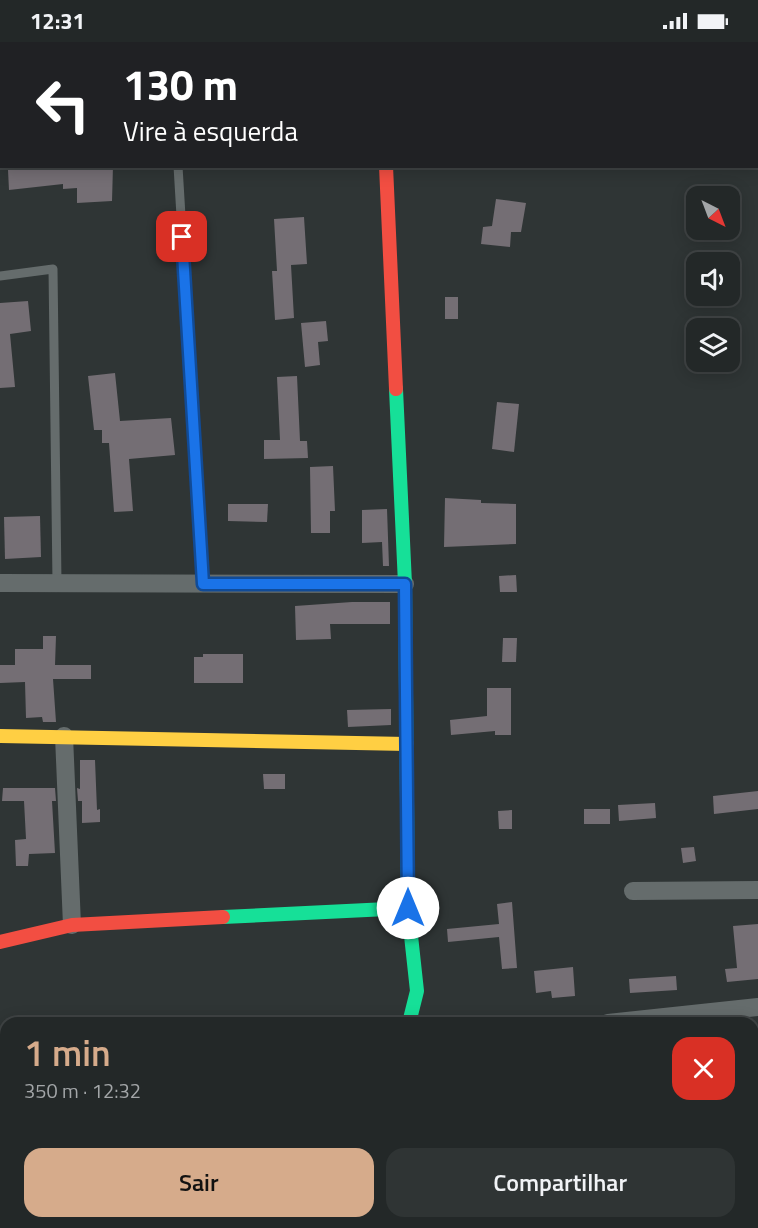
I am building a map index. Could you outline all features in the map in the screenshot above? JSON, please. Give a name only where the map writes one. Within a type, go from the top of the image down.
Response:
[{"type":"street","points":[[386,168],[405,584],[408,908],[417,991],[410,1017]]},
{"type":"street","points":[[0,583],[405,584]]},
{"type":"street","points":[[0,736],[407,744]]},
{"type":"street","points":[[64,736],[72,925]]},
{"type":"street","points":[[633,891],[758,890]]},
{"type":"street","points":[[0,942],[72,925],[408,908]]},
{"type":"street","points":[[664,1017],[758,1007]]},
{"type":"lane","points":[[178,168],[203,584]]},
{"type":"lane","points":[[0,276],[53,269],[57,583]]},
{"type":"building","points":[[113,168],[112,201],[77,203],[77,188],[63,189],[63,184],[9,190],[8,170]]},
{"type":"building","points":[[496,199],[526,203],[521,232],[511,232],[510,247],[481,244],[483,227],[492,226]]},
{"type":"building","points":[[304,217],[307,264],[291,265],[294,318],[275,320],[272,271],[277,271],[274,219]]},
{"type":"building","points":[[445,297],[458,297],[458,319],[445,319]]},
{"type":"building","points":[[28,301],[31,331],[10,334],[15,387],[0,388],[0,303]]},
{"type":"building","points":[[326,321],[328,341],[318,342],[320,365],[305,367],[301,323]]},
{"type":"building","points":[[115,373],[120,421],[171,418],[175,455],[129,459],[133,511],[114,512],[109,443],[102,443],[102,430],[94,430],[88,376]]},
{"type":"building","points":[[297,376],[300,441],[307,441],[308,458],[264,459],[264,440],[280,440],[277,377]]},
{"type":"building","points":[[497,402],[519,404],[514,452],[492,449]]},
{"type":"building","points":[[333,466],[335,511],[330,511],[330,533],[311,533],[310,467]]},
{"type":"building","points":[[445,498],[481,500],[481,503],[516,504],[516,544],[444,547]]},
{"type":"building","points":[[228,504],[268,504],[267,522],[228,521]]},
{"type":"building","points":[[387,509],[389,566],[383,566],[382,542],[362,543],[362,510]]},
{"type":"building","points":[[40,516],[41,557],[5,559],[4,517]]},
{"type":"building","points":[[516,575],[517,592],[500,592],[499,576]]},
{"type":"building","points":[[390,602],[390,624],[330,624],[331,639],[296,640],[295,606]]},
{"type":"building","points":[[43,636],[56,636],[55,665],[91,665],[91,679],[53,679],[56,722],[43,722],[42,717],[26,718],[25,682],[0,683],[0,665],[15,665],[15,649],[43,649]]},
{"type":"building","points":[[503,638],[517,638],[516,662],[502,662]]},
{"type":"building","points":[[203,654],[243,654],[243,683],[194,683],[194,657],[203,657]]},
{"type":"building","points":[[487,688],[511,688],[511,735],[495,735],[495,731],[451,735],[450,720],[487,716]]},
{"type":"building","points":[[391,709],[391,725],[348,727],[347,710]]},
{"type":"building","points":[[80,760],[95,760],[97,810],[100,809],[100,822],[82,823],[82,801],[78,801],[77,788],[80,789]]},
{"type":"building","points":[[263,774],[285,774],[285,789],[264,789]]},
{"type":"building","points":[[3,788],[55,788],[56,801],[52,801],[55,853],[29,854],[28,866],[16,866],[15,840],[26,839],[24,801],[2,801]]},
{"type":"building","points":[[758,791],[758,809],[714,814],[713,796]]},
{"type":"building","points":[[655,803],[656,818],[619,821],[618,805]]},
{"type":"building","points":[[584,809],[610,809],[610,824],[584,824]]},
{"type":"building","points":[[512,810],[512,829],[499,829],[498,811]]},
{"type":"building","points":[[694,847],[696,861],[683,863],[681,848]]},
{"type":"building","points":[[512,902],[517,968],[502,969],[499,937],[448,942],[447,929],[499,924],[497,904]]},
{"type":"building","points":[[758,924],[758,979],[727,982],[725,969],[737,968],[733,926]]},
{"type":"building","points":[[573,967],[575,996],[552,998],[551,991],[536,993],[534,971]]},
{"type":"building","points":[[676,976],[677,990],[630,993],[629,979]]},
{"type":"traffic: fast","points":[[396,389],[405,584],[408,908],[417,991],[410,1017]]},
{"type":"traffic: fast","points":[[223,917],[408,908]]},
{"type":"traffic: slow","points":[[0,736],[407,744]]},
{"type":"traffic: jam","points":[[386,168],[396,389]]},
{"type":"traffic: jam","points":[[0,942],[72,925],[223,917]]},
{"type":"route","points":[[182,237],[203,584],[405,584],[408,908]]}]
